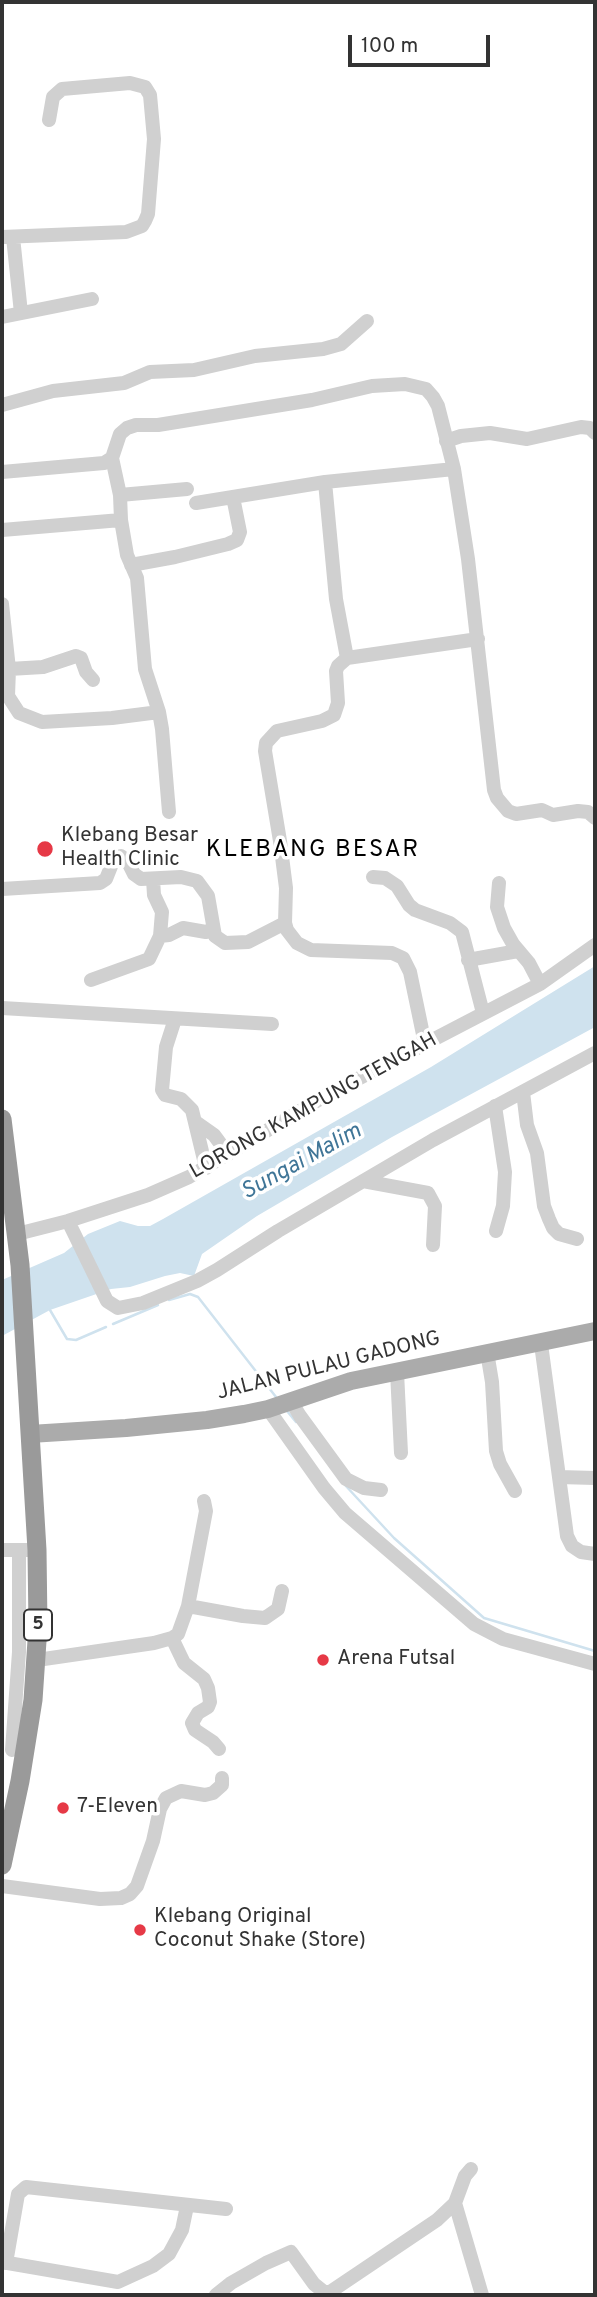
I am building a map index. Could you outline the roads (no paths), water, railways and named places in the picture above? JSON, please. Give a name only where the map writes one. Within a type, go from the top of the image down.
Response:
[{"type":"highway","name":"5","points":[[2,1119],[20,1265],[30,1434],[28,1550],[38,1626],[37,1660],[13,1749],[2,1865]]},
{"type":"main road","name":"JALAN PULAU GADONG","points":[[30,1434],[207,1420],[281,1405],[351,1381],[595,1331]]},
{"type":"street","points":[[21,313],[7,237],[134,230],[142,226],[148,214],[154,139],[150,95],[145,87],[136,83],[68,87],[56,92],[53,97],[49,120]]},
{"type":"street","points":[[2,317],[92,299]]},
{"type":"street","points":[[2,405],[53,391],[124,383],[150,372],[194,370],[255,356],[323,349],[341,344],[367,321]]},
{"type":"street","points":[[169,812],[159,712],[145,669],[137,578],[127,555],[120,495],[112,458],[120,434],[136,425],[170,423],[312,400],[372,386],[405,384],[426,389],[433,397],[438,406],[454,469],[468,559],[497,798],[508,811],[516,814],[542,810],[553,815],[578,811],[588,812],[595,818]]},
{"type":"street","points":[[446,440],[491,433],[527,439],[581,427],[590,428],[595,433]]},
{"type":"street","points":[[2,472],[104,463],[112,458]]},
{"type":"street","points":[[196,503],[325,482],[454,469]]},
{"type":"street","points":[[325,482],[336,599],[347,658]]},
{"type":"street","points":[[120,495],[187,489]]},
{"type":"street","points":[[131,565],[175,557],[237,540],[240,532],[233,498]]},
{"type":"street","points":[[2,530],[121,520]]},
{"type":"street","points":[[2,604],[9,669],[8,696],[19,713],[42,722],[159,712]]},
{"type":"street","points":[[425,1044],[410,972],[403,958],[392,953],[322,952],[303,948],[291,936],[285,923],[285,888],[266,743],[277,731],[322,721],[334,715],[338,703],[336,671],[347,658],[478,639]]},
{"type":"street","points":[[9,669],[43,667],[76,656],[81,658],[86,672],[93,680]]},
{"type":"street","points":[[2,889],[100,883],[106,879],[114,859],[121,856],[137,877],[181,877],[197,881],[208,896],[214,930],[225,943],[240,943],[256,938],[285,923]]},
{"type":"street","points":[[373,877],[384,878],[397,886],[415,910],[457,926],[462,932],[483,1013]]},
{"type":"street","points":[[91,980],[149,959],[160,936],[162,912],[154,895],[153,879]]},
{"type":"street","points":[[499,883],[498,907],[504,928],[529,963],[540,984]]},
{"type":"street","points":[[160,936],[183,928],[206,932],[214,930]]},
{"type":"street","name":"LORONG KAMPUNG TENGAH","points":[[17,1234],[68,1221],[166,1188],[206,1168],[325,1096],[540,984],[595,945]]},
{"type":"street","points":[[468,961],[518,951]]},
{"type":"street","points":[[2,1008],[272,1024]]},
{"type":"street","points":[[175,1019],[166,1047],[162,1090],[165,1095],[187,1103],[192,1110],[206,1168]]},
{"type":"street","points":[[68,1221],[107,1301],[113,1306],[125,1308],[197,1281],[363,1181],[595,1053]]},
{"type":"street","points":[[523,1092],[527,1125],[537,1153],[544,1206],[553,1228],[559,1234],[576,1239]]},
{"type":"street","points":[[495,1106],[505,1172],[503,1206],[496,1231]]},
{"type":"street","points":[[197,1123],[214,1135],[228,1154]]},
{"type":"street","points":[[363,1181],[428,1193],[435,1206],[433,1245]]},
{"type":"street","points":[[541,1344],[567,1536],[572,1546],[581,1552],[595,1554]]},
{"type":"street","points":[[487,1352],[492,1382],[496,1451],[515,1491]]},
{"type":"street","points":[[397,1372],[401,1453]]},
{"type":"street","points":[[281,1405],[294,1406],[346,1479],[364,1488],[381,1490]]},
{"type":"street","points":[[281,1405],[324,1488],[345,1513],[474,1623],[503,1639],[595,1664]]},
{"type":"street","points":[[559,1477],[595,1478]]},
{"type":"street","points":[[37,1660],[154,1643],[172,1638],[181,1630],[206,1511],[204,1501]]},
{"type":"street","points":[[2,1550],[28,1550],[13,1749]]},
{"type":"street","points":[[188,1606],[265,1618],[278,1609],[282,1591]]},
{"type":"street","points":[[172,1638],[184,1662],[204,1679],[208,1688],[211,1702],[198,1713],[192,1723],[195,1730],[219,1749]]},
{"type":"street","points":[[2,1886],[100,1899],[121,1898],[130,1894],[137,1886],[166,1798],[181,1791],[205,1795],[214,1793],[222,1785],[222,1778]]},
{"type":"street","points":[[215,2295],[266,2263],[291,2252],[314,2284],[324,2292],[330,2292],[437,2220],[455,2203],[471,2169]]},
{"type":"street","points":[[187,2206],[182,2230],[169,2254],[153,2266],[118,2282],[4,2263],[18,2194],[26,2187],[226,2209]]},
{"type":"street","points":[[455,2203],[482,2295]]},
{"type":"water","name":"Sungai Malim","points":[[595,966],[595,1027],[392,1137],[257,1216],[202,1254],[194,1276],[180,1273],[130,1287],[111,1289],[50,1310],[2,1336],[2,1280],[64,1253],[88,1234],[120,1221],[150,1226],[431,1067]]},
{"type":"waterway","points":[[169,1300],[190,1294],[198,1297],[276,1397]]},
{"type":"waterway","points":[[113,1324],[158,1305]]},
{"type":"waterway","points":[[50,1310],[67,1339],[76,1340],[106,1327]]},
{"type":"waterway","points":[[287,1411],[296,1422]]},
{"type":"waterway","points":[[345,1485],[394,1538],[484,1618],[595,1651]]},
{"type":"place","name":"Klebang Besar Health Clinic","points":[[45,849]]},
{"type":"place","name":"Arena Futsal","points":[[323,1660]]},
{"type":"place","name":"7-Eleven","points":[[63,1808]]},
{"type":"place","name":"Klebang Original Coconut Shake (Store)","points":[[140,1930]]},
{"type":"district","name":"KLEBANG BESAR","points":[[313,851]]}]
